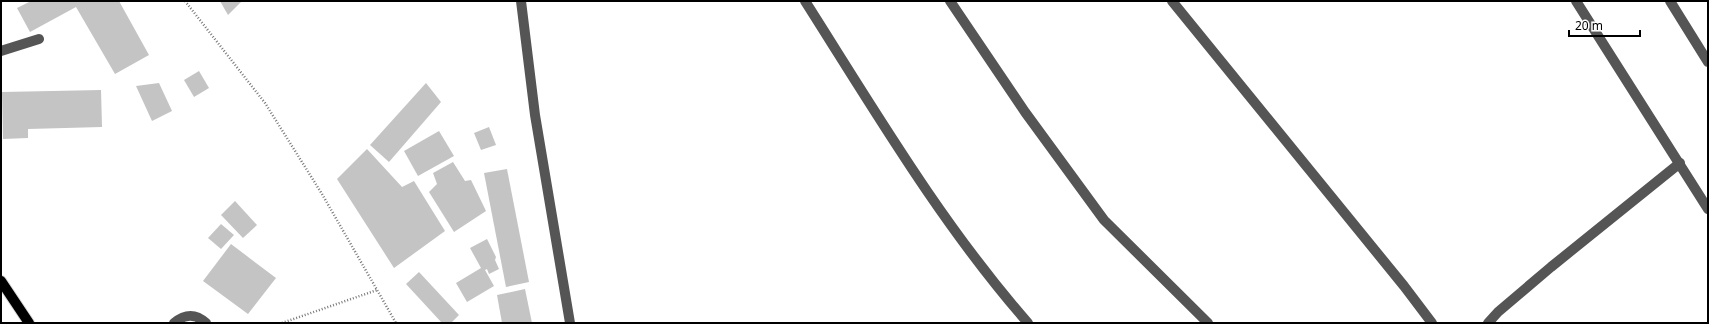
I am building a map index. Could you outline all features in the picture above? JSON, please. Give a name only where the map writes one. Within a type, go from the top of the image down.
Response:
[{"type":"main road","points":[[1,281],[29,323]]},
{"type":"street","points":[[521,1],[535,115],[570,323]]},
{"type":"street","points":[[805,1],[934,203],[1028,323]]},
{"type":"street","points":[[950,1],[1025,112],[1104,220],[1208,323]]},
{"type":"street","points":[[1576,1],[1708,209]]},
{"type":"street","points":[[1670,1],[1708,62]]},
{"type":"street","points":[[1177,3],[1432,323]]},
{"type":"street","points":[[1,51],[39,40]]},
{"type":"street","points":[[1488,323],[1498,312],[1545,272],[1680,163]]},
{"type":"street","points":[[174,323],[182,317],[191,315],[201,318],[206,323]]},
{"type":"path","points":[[185,1],[265,103],[322,194],[396,323]]},
{"type":"path","points":[[282,323],[377,290]]},
{"type":"building","points":[[31,1],[119,1],[149,55],[115,74],[76,7],[30,32],[17,8]]},
{"type":"building","points":[[220,1],[242,1],[228,15]]},
{"type":"building","points":[[199,71],[209,88],[194,97],[184,80]]},
{"type":"building","points":[[159,83],[172,111],[152,121],[136,86]]},
{"type":"building","points":[[426,83],[441,102],[389,162],[370,145]]},
{"type":"building","points":[[101,90],[102,127],[28,129],[28,138],[3,139],[2,92]]},
{"type":"building","points":[[489,127],[496,145],[481,150],[474,133]]},
{"type":"building","points":[[439,131],[454,156],[418,176],[404,151]]},
{"type":"building","points":[[367,149],[402,187],[414,181],[445,231],[394,268],[337,179]]},
{"type":"building","points":[[453,162],[465,181],[471,180],[486,211],[454,232],[429,192],[437,184],[433,173]]},
{"type":"building","points":[[507,169],[529,282],[506,287],[484,173]]},
{"type":"building","points":[[235,201],[257,225],[243,238],[221,215]]},
{"type":"building","points":[[221,224],[234,235],[221,249],[208,238]]},
{"type":"building","points":[[487,239],[496,257],[495,260],[499,269],[489,274],[487,269],[485,270],[494,286],[467,302],[456,283],[481,268],[470,248]]},
{"type":"building","points":[[231,244],[276,278],[248,314],[203,281]]},
{"type":"building","points":[[419,272],[459,315],[451,323],[442,323],[406,284]]},
{"type":"building","points":[[525,289],[532,323],[502,323],[497,295]]}]
